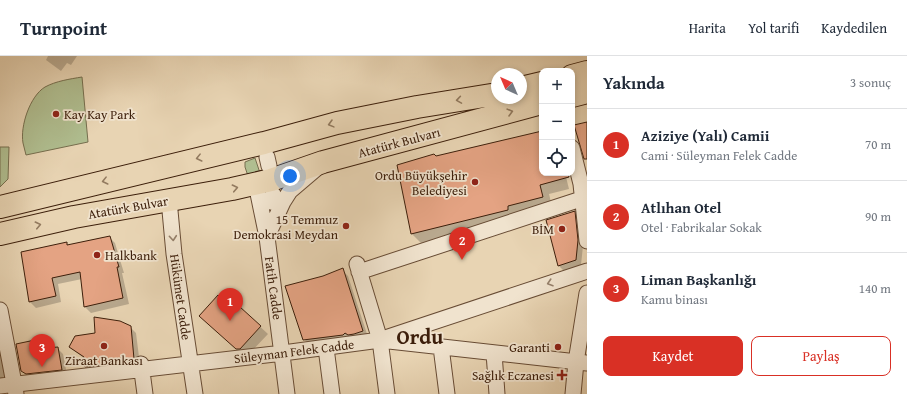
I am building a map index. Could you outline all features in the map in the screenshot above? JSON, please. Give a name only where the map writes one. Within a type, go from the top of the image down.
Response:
[{"type":"highway","points":[[575,75],[587,72]]},
{"type":"highway","points":[[527,87],[539,84]]},
{"type":"highway","points":[[575,95],[587,92]]},
{"type":"highway","points":[[0,207],[264,143],[337,123],[418,107],[491,95]]},
{"type":"highway","name":"Atatürk Bulvarı","points":[[278,198],[271,180],[323,162],[539,104]]},
{"type":"highway","points":[[163,167],[169,200]]},
{"type":"highway","name":"Atatürk Bulvar","points":[[0,234],[74,217],[232,189],[278,198]]},
{"type":"street","points":[[575,160],[581,184],[581,199],[587,241]]},
{"type":"street","points":[[267,237],[283,202],[290,191],[323,162]]},
{"type":"street","name":"Fatih Cadde","points":[[278,198],[267,237],[283,353],[287,394]]},
{"type":"street","points":[[387,394],[380,340],[358,268],[581,199]]},
{"type":"street","name":"Hükümet Cadde","points":[[169,200],[174,254],[195,394]]},
{"type":"street","points":[[380,340],[587,271]]},
{"type":"street","points":[[573,394],[581,363],[587,293]]},
{"type":"street","points":[[0,310],[10,388]]},
{"type":"street","name":"Süleyman Felek Cadde","points":[[10,388],[141,367],[191,364],[380,340],[581,363]]},
{"type":"street","points":[[441,347],[447,394]]},
{"type":"street","points":[[326,348],[332,394]]},
{"type":"street","points":[[494,353],[497,394]]},
{"type":"street","points":[[141,367],[145,394]]},
{"type":"green space","name":"Kay Kay Park","points":[[82,77],[88,142],[26,155],[22,136],[23,128],[27,112],[35,97],[40,91],[49,85],[63,80]]},
{"type":"green space","points":[[0,147],[9,147],[8,179],[0,187]]},
{"type":"green space","points":[[255,158],[260,173],[248,176],[245,162]]},
{"type":"building","points":[[587,122],[587,159],[584,159],[575,125]]},
{"type":"building","name":"Ordu Büyükşehir Belediyesi","points":[[539,132],[539,176],[569,177],[540,185],[543,197],[508,206],[508,210],[411,234],[397,165],[434,154],[436,156]]},
{"type":"building","points":[[575,211],[578,240],[576,260],[558,266],[546,220]]},
{"type":"building","points":[[110,236],[119,267],[117,267],[123,298],[84,307],[80,272],[52,278],[56,296],[29,302],[21,252],[67,242],[67,245]]},
{"type":"building","points":[[343,268],[363,331],[348,335],[345,333],[343,335],[303,340],[285,286],[323,276]]},
{"type":"building","points":[[218,295],[225,301],[229,297],[261,326],[240,349],[236,349],[199,316]]},
{"type":"building","name":"Ziraat Bankası","points":[[94,317],[120,321],[131,326],[133,361],[85,367],[84,357],[69,347],[75,336],[95,333]]},
{"type":"building","points":[[35,340],[36,349],[58,347],[62,370],[26,374],[21,371],[16,344]]},
{"type":"place","name":"Kay Kay Park","points":[[56,114]]},
{"type":"place","name":"Ordu Büyükşehir Belediyesi","points":[[475,182]]},
{"type":"place","name":"15 Temmuz Demokrasi Meydan","points":[[346,226]]},
{"type":"place","name":"BİM","points":[[562,229]]},
{"type":"place","name":"Halkbank","points":[[97,255]]},
{"type":"place","name":"Atlıhan Otel","points":[[462,260]]},
{"type":"place","name":"Aziziye (Yalı) Camii","points":[[230,321]]},
{"type":"place","name":"Ziraat Bankası","points":[[104,346]]},
{"type":"place","name":"Garanti","points":[[558,347]]},
{"type":"place","name":"Liman Başkanlığı","points":[[42,367]]},
{"type":"place","name":"Sağlık Eczanesi","points":[[562,375]]},
{"type":"district","name":"Ordu","points":[[420,337]]}]
